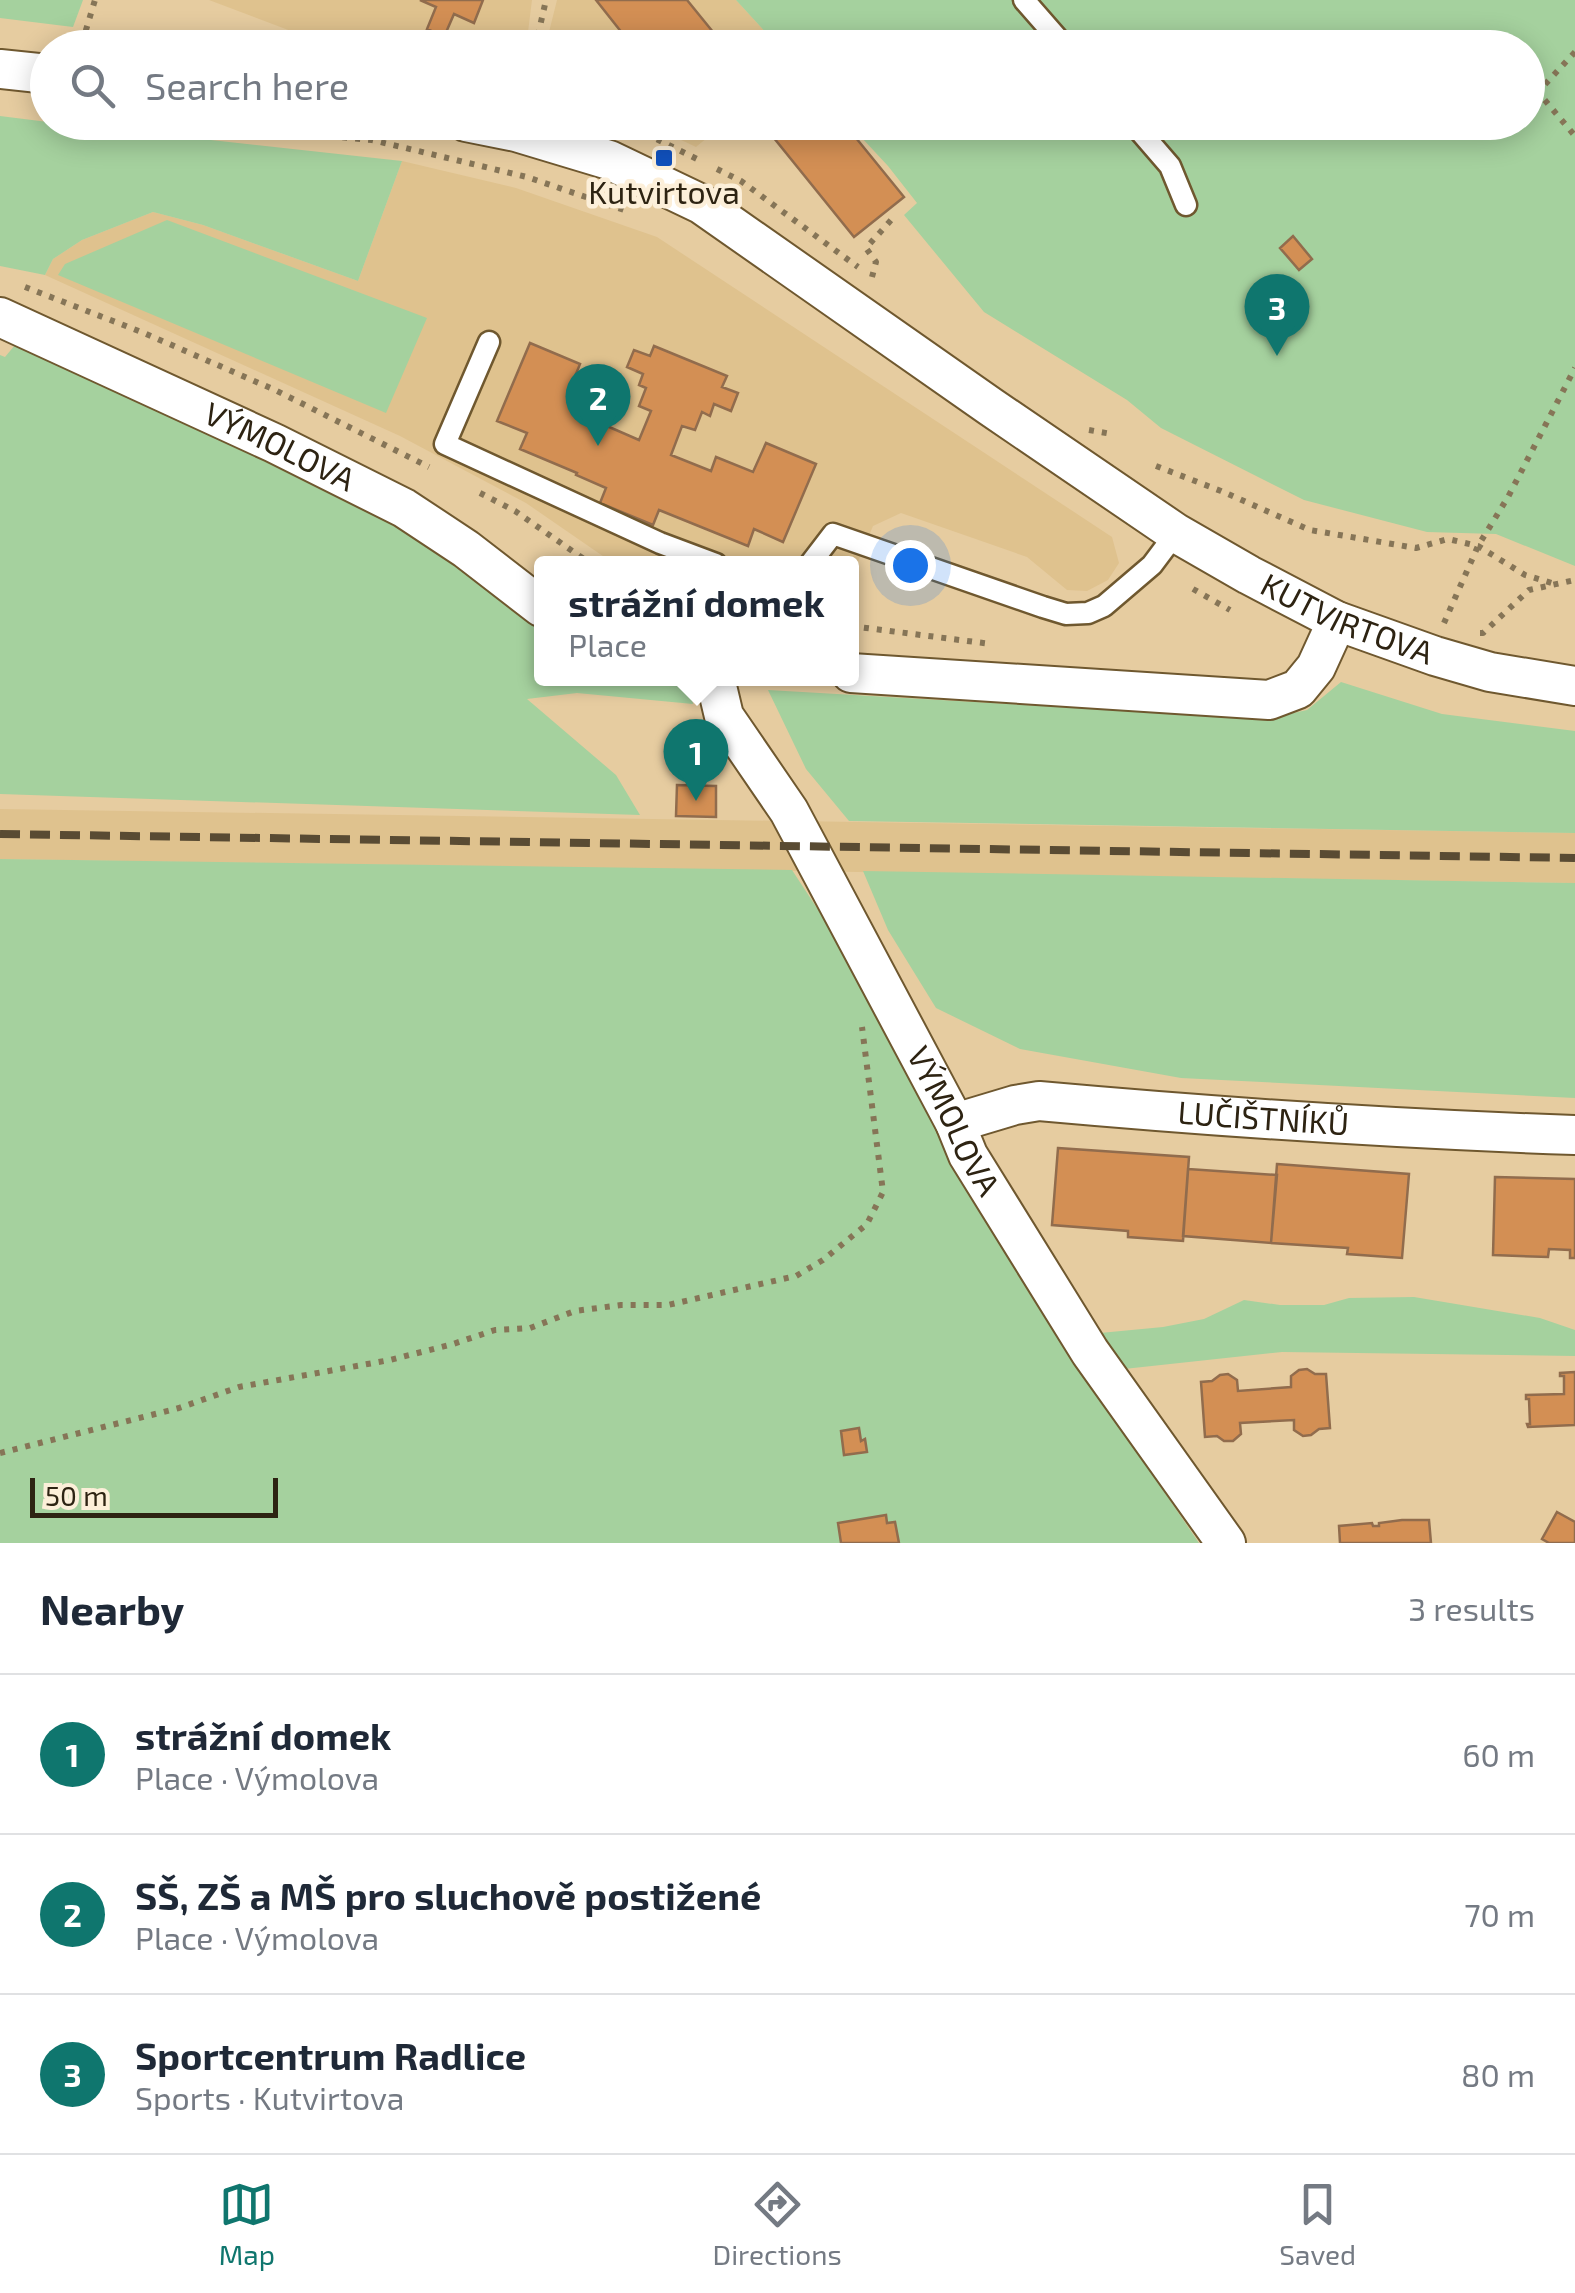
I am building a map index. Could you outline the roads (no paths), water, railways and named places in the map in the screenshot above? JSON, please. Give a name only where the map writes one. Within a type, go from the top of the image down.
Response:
[{"type":"street","points":[[0,69],[30,72]]},
{"type":"street","name":"KUTVIRTOVA","points":[[543,140],[609,160],[701,204],[1176,533],[1250,575],[1337,621],[1435,656],[1490,672],[1575,686]]},
{"type":"street","name":"VÝMOLOVA","points":[[7,300],[404,508],[534,602]]},
{"type":"street","points":[[859,673],[1269,700],[1298,689],[1316,666],[1337,621]]},
{"type":"street","name":"VÝMOLOVA","points":[[717,686],[724,716],[800,806],[968,1155],[1090,1352],[1226,1543]]},
{"type":"street","name":"LUČIŠTNÍKŮ","points":[[955,1123],[1039,1101],[1254,1120],[1575,1134]]},
{"type":"lane","points":[[1024,0],[1050,30]]},
{"type":"lane","points":[[1148,140],[1170,166],[1186,205]]},
{"type":"lane","points":[[489,342],[446,444],[695,556]]},
{"type":"lane","points":[[816,556],[833,534],[1043,607],[1066,614],[1088,613],[1104,606],[1152,566],[1176,533]]},
{"type":"railway","points":[[0,834],[1575,858]]},
{"type":"place","name":"Kutvirtova","points":[[664,158]]},
{"type":"place","name":"Sportcentrum Radlice","points":[[1277,356]]},
{"type":"place","name":"SŠ, ZŠ a MŠ pro sluchově postižené","points":[[598,446]]},
{"type":"place","name":"strážní domek","points":[[696,801]]}]
